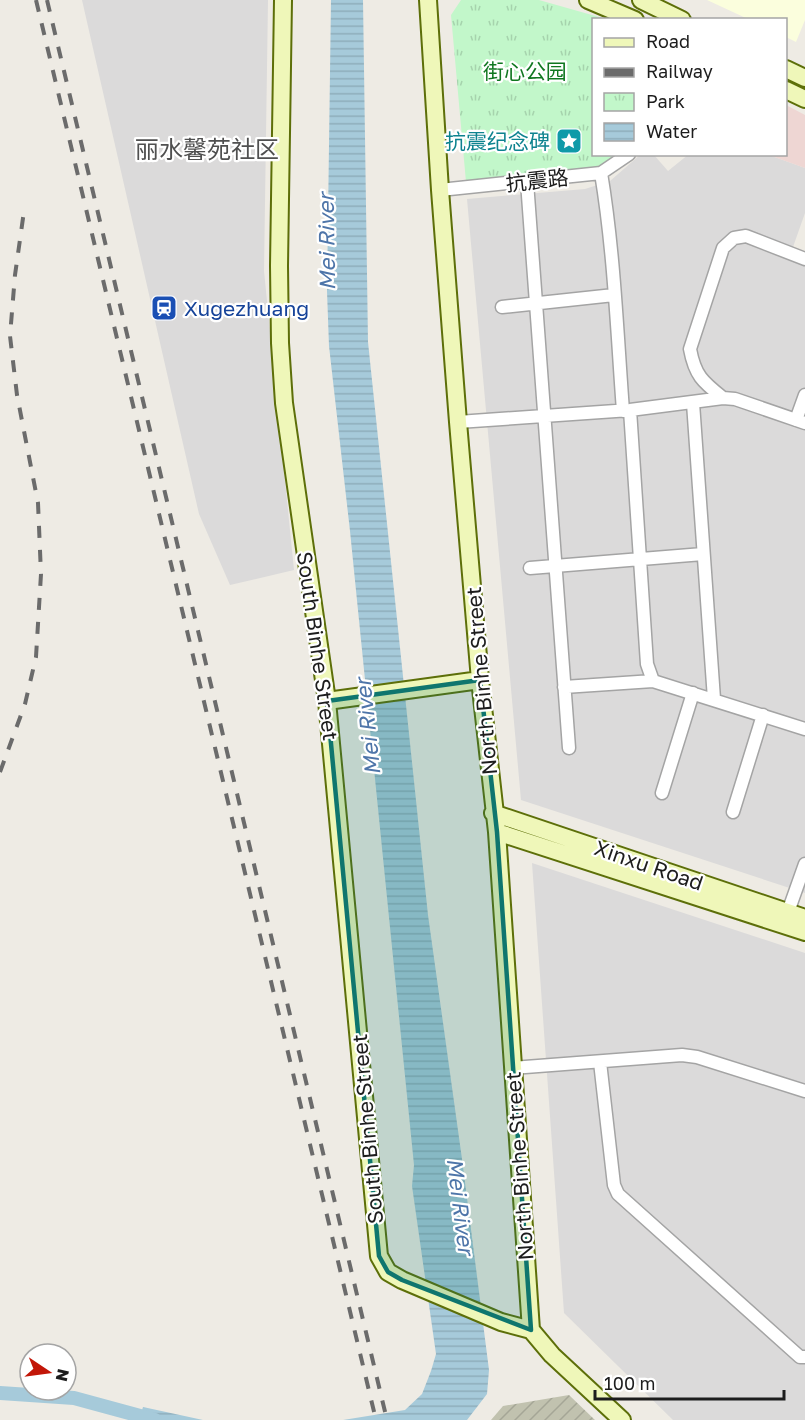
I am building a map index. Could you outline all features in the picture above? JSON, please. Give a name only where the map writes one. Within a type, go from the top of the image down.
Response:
[{"type":"street","name":"South Binhe Street","points":[[283,0],[280,342],[286,415],[327,701],[379,1256],[388,1272],[402,1280],[501,1322],[531,1330]]},
{"type":"street","name":"North Binhe Street","points":[[428,0],[458,422],[480,680],[493,813],[497,832],[531,1330]]},
{"type":"street","points":[[588,0],[630,18]]},
{"type":"street","points":[[641,0],[678,18]]},
{"type":"street","points":[[787,69],[805,78]]},
{"type":"street","points":[[787,90],[804,96]]},
{"type":"street","name":"抗震路","points":[[440,190],[601,173],[626,156]]},
{"type":"street","points":[[601,173],[610,229],[614,296],[640,559],[647,664],[653,681]]},
{"type":"street","points":[[526,182],[569,748]]},
{"type":"street","points":[[723,398],[701,381],[693,365],[690,349],[723,248],[734,238],[746,236],[805,259]]},
{"type":"street","points":[[502,307],[614,296]]},
{"type":"street","points":[[458,422],[627,411],[723,398],[735,399],[800,422],[805,395]]},
{"type":"street","points":[[693,403],[714,699]]},
{"type":"street","points":[[530,568],[703,554]]},
{"type":"street","points":[[327,701],[480,680]]},
{"type":"street","points":[[564,687],[653,681],[805,729]]},
{"type":"street","points":[[662,793],[693,693]]},
{"type":"street","points":[[733,812],[763,715]]},
{"type":"street","name":"Xinxu Road","points":[[493,813],[805,918]]},
{"type":"street","name":"Xinxu Road","points":[[497,832],[805,932]]},
{"type":"street","points":[[788,912],[805,864]]},
{"type":"street","points":[[512,1068],[682,1055],[697,1057],[805,1091]]},
{"type":"street","points":[[600,1062],[614,1185],[618,1194],[800,1357],[805,1357]]},
{"type":"street","points":[[531,1330],[552,1355],[622,1420]]},
{"type":"highlighted area","points":[[480,680],[497,832],[531,1330],[402,1280],[388,1272],[379,1256],[327,701]]},
{"type":"shaded area","points":[[82,0],[268,0],[264,271],[294,570],[230,585],[199,514]]},
{"type":"shaded area","points":[[707,0],[805,0],[805,20],[796,42],[787,38],[787,18],[746,18]]},
{"type":"shaded area","points":[[787,106],[805,115],[805,168],[772,156],[787,156]]},
{"type":"shaded area","points":[[639,156],[655,156],[668,171],[687,156],[772,156],[805,168],[805,213],[793,247],[805,252],[805,893],[521,800],[467,199],[585,189],[610,181]]},
{"type":"shaded area","points":[[532,863],[805,953],[805,1420],[673,1420],[564,1313]]},
{"type":"shaded area","points":[[569,1395],[595,1420],[491,1420],[503,1406]]},
{"type":"green space","name":"街心公园","points":[[461,0],[539,0],[602,18],[592,18],[592,156],[616,156],[595,170],[466,182],[451,15]]},
{"type":"water","points":[[331,0],[363,0],[368,342],[428,915],[489,1370],[487,1394],[467,1420],[343,1420],[405,1410],[422,1394],[436,1354],[412,1186],[414,1165],[329,346],[327,291]]},
{"type":"water","points":[[143,1407],[203,1420],[139,1420]]},
{"type":"waterway","name":"Mei River","points":[[0,1393],[74,1398],[155,1420]]},
{"type":"railway","points":[[36,0],[376,1420]]},
{"type":"railway","points":[[47,0],[387,1420]]},
{"type":"railway","points":[[0,772],[25,704],[36,657],[41,574],[38,503],[17,395],[10,336],[15,275],[24,211]]},
{"type":"place","name":"抗震纪念碑","points":[[569,141]]},
{"type":"place","name":"Xugezhuang","points":[[164,308]]},
{"type":"district","name":"丽水馨苑社区","points":[[207,148]]}]
